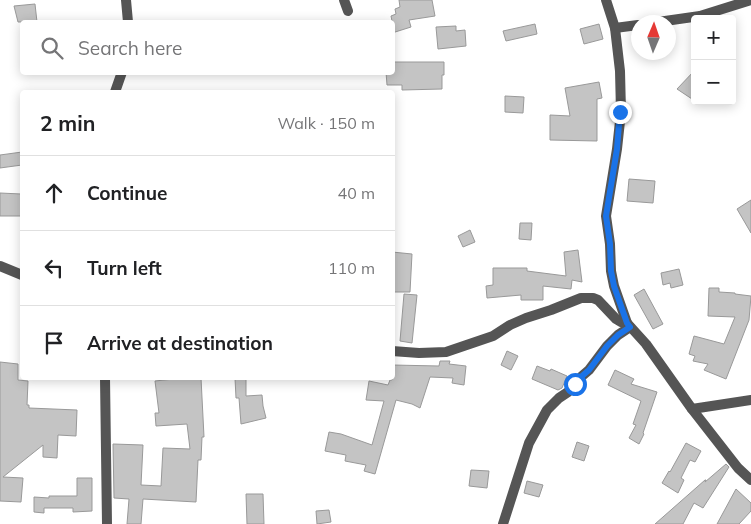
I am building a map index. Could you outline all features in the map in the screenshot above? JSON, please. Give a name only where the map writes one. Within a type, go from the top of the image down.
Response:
[{"type":"street","points":[[126,0],[128,20]]},
{"type":"street","points":[[344,0],[348,11]]},
{"type":"street","points":[[606,0],[615,28],[620,71],[620,112],[617,149],[606,216],[614,286],[629,325],[646,344],[692,409],[738,468],[751,480]]},
{"type":"street","points":[[676,19],[700,16],[751,0]]},
{"type":"street","points":[[615,28],[631,26]]},
{"type":"street","points":[[116,90],[121,75]]},
{"type":"street","points":[[0,266],[20,273]]},
{"type":"street","points":[[395,351],[419,354],[446,352],[493,336],[510,325],[526,318],[581,298],[598,300],[616,319],[629,325]]},
{"type":"street","points":[[503,524],[529,443],[547,410],[568,392],[589,370],[607,346],[629,325]]},
{"type":"street","points":[[105,380],[106,524]]},
{"type":"street","points":[[692,409],[751,400]]},
{"type":"building","points":[[399,0],[432,0],[435,16],[409,20],[411,27],[395,32],[395,20],[392,20],[391,16],[396,14],[395,9],[400,7]]},
{"type":"building","points":[[35,4],[37,20],[20,20],[18,22],[14,6]]},
{"type":"building","points":[[535,24],[537,34],[506,41],[503,31]]},
{"type":"building","points":[[599,24],[603,39],[584,44],[580,29]]},
{"type":"building","points":[[456,26],[456,31],[465,30],[466,46],[438,49],[436,27]]},
{"type":"building","points":[[395,62],[444,62],[442,89],[402,90],[402,85],[387,85],[386,75],[395,75]]},
{"type":"building","points":[[691,74],[691,98],[677,89]]},
{"type":"building","points":[[599,82],[602,98],[597,99],[597,141],[550,140],[550,115],[570,116],[565,88]]},
{"type":"building","points":[[505,96],[524,97],[523,113],[505,112]]},
{"type":"building","points":[[20,152],[20,165],[0,168],[0,155]]},
{"type":"building","points":[[629,179],[655,181],[653,203],[627,201]]},
{"type":"building","points":[[0,193],[20,194],[20,216],[0,216]]},
{"type":"building","points":[[751,200],[751,233],[737,209]]},
{"type":"building","points":[[520,223],[532,223],[531,240],[519,239]]},
{"type":"building","points":[[470,230],[475,242],[463,247],[458,236]]},
{"type":"building","points":[[578,250],[582,282],[572,280],[571,289],[543,286],[543,300],[521,300],[521,295],[487,298],[486,286],[493,285],[493,268],[527,268],[527,271],[566,276],[564,252]]},
{"type":"building","points":[[395,252],[412,254],[410,292],[395,292]]},
{"type":"building","points":[[679,269],[683,285],[671,288],[670,283],[663,285],[661,273]]},
{"type":"building","points":[[709,288],[719,288],[719,292],[751,296],[749,320],[726,379],[704,370],[708,364],[693,361],[695,356],[689,354],[694,336],[724,344],[735,317],[708,316]]},
{"type":"building","points":[[644,289],[663,324],[653,329],[634,295]]},
{"type":"building","points":[[404,294],[417,295],[412,343],[400,341]]},
{"type":"building","points":[[507,351],[518,356],[511,370],[501,365]]},
{"type":"building","points":[[440,361],[450,361],[449,364],[466,366],[464,385],[452,383],[453,378],[430,377],[420,408],[396,400],[375,474],[364,471],[366,465],[345,461],[346,455],[325,451],[329,432],[341,434],[372,445],[384,401],[366,400],[369,381],[388,385],[390,380],[395,380],[395,365],[439,366]]},
{"type":"building","points":[[0,362],[18,364],[18,380],[28,381],[27,405],[29,405],[29,408],[77,410],[76,436],[58,435],[57,458],[43,457],[43,445],[3,477],[23,478],[21,502],[0,501]]},
{"type":"building","points":[[537,366],[550,371],[551,369],[567,376],[562,388],[558,390],[532,379]]},
{"type":"building","points":[[615,370],[634,379],[631,384],[657,392],[639,444],[629,438],[636,425],[633,424],[641,401],[608,385]]},
{"type":"building","points":[[201,380],[204,437],[202,437],[201,460],[198,460],[196,502],[143,499],[141,524],[127,524],[129,499],[114,498],[113,444],[143,445],[141,485],[161,486],[163,448],[190,449],[187,424],[156,426],[155,413],[159,413],[155,381]]},
{"type":"building","points":[[235,380],[246,380],[246,396],[262,395],[266,418],[241,424],[239,398],[236,398]]},
{"type":"building","points":[[577,442],[589,446],[584,461],[572,457]]},
{"type":"building","points":[[686,443],[701,451],[695,462],[690,460],[681,478],[684,480],[678,493],[662,483]]},
{"type":"building","points":[[726,464],[729,467],[703,508],[694,503],[683,524],[655,524],[705,480],[705,482]]},
{"type":"building","points":[[471,470],[489,471],[487,488],[469,486]]},
{"type":"building","points":[[77,478],[92,478],[92,511],[73,512],[73,508],[44,508],[44,513],[34,512],[34,497],[77,496]]},
{"type":"building","points":[[527,481],[543,485],[539,497],[524,493]]},
{"type":"building","points":[[736,489],[751,503],[751,511],[739,524],[717,524]]},
{"type":"building","points":[[246,494],[263,494],[264,524],[247,524]]},
{"type":"building","points":[[329,510],[331,522],[317,524],[316,511]]},
{"type":"route","points":[[575,384],[589,370],[607,346],[630,327],[614,286],[606,216],[617,149],[620,112]]}]
